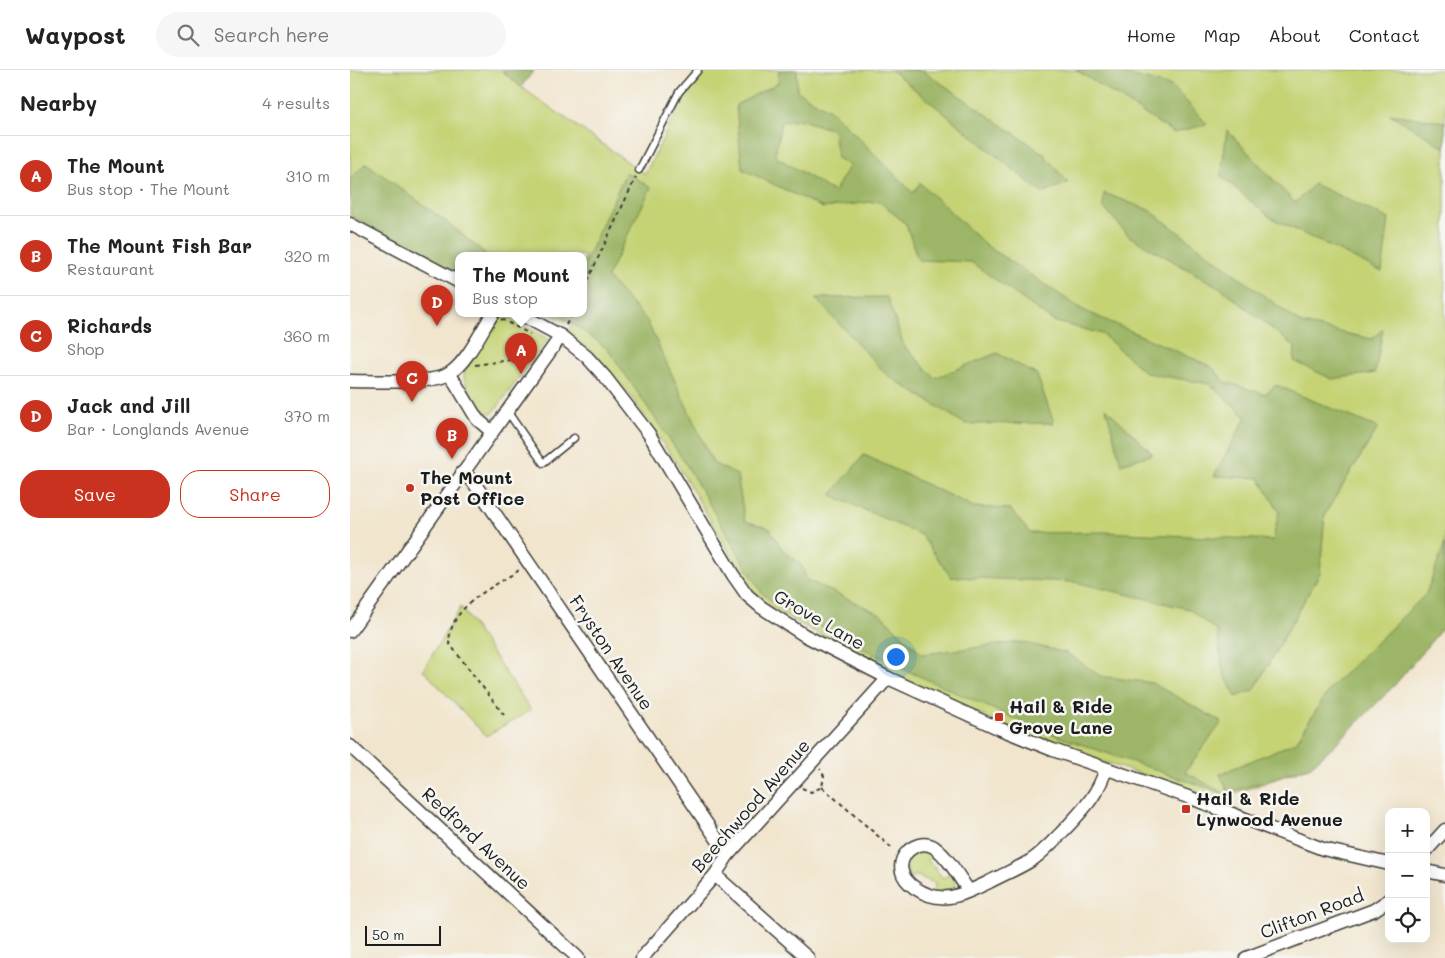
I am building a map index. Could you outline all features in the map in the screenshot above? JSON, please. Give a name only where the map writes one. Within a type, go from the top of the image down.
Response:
[{"type":"street","points":[[350,224],[455,280]]},
{"type":"street","points":[[350,381],[431,380],[450,374],[462,362],[490,317]]},
{"type":"street","name":"Grove Lane","points":[[525,317],[561,336],[587,358],[605,377],[649,434],[733,575],[747,595],[761,607],[804,635],[888,678],[998,728],[1053,750],[1191,798],[1323,849],[1385,863]]},
{"type":"street","points":[[350,631],[561,336]]},
{"type":"street","points":[[450,374],[477,420],[492,432]]},
{"type":"street","name":"Fryston Avenue","points":[[462,473],[472,480],[728,855]]},
{"type":"street","name":"Beechwood Avenue","points":[[642,958],[715,875],[728,855],[888,678]]},
{"type":"street","name":"Redford Avenue","points":[[350,746],[578,958]]},
{"type":"street","points":[[970,891],[948,859],[932,846],[917,845],[906,853],[903,858],[901,865],[902,874],[909,884],[926,895],[942,899],[970,891],[1032,860],[1093,797],[1106,768]]},
{"type":"street","points":[[1430,847],[1445,830]]},
{"type":"street","points":[[1430,873],[1445,875]]},
{"type":"street","points":[[715,875],[808,958]]},
{"type":"street","name":"Clifton Road","points":[[1246,958],[1374,910],[1385,903]]},
{"type":"lane","points":[[639,170],[679,92],[698,70]]},
{"type":"lane","points":[[507,411],[543,462],[574,438]]},
{"type":"path","points":[[587,282],[639,170]]},
{"type":"path","points":[[500,317],[536,337]]},
{"type":"path","points":[[561,336],[570,317]]},
{"type":"path","points":[[462,362],[466,366],[547,354]]},
{"type":"path","points":[[504,715],[449,643],[450,634],[457,616],[464,607],[529,563]]},
{"type":"path","points":[[813,761],[824,776],[822,787]]},
{"type":"path","points":[[794,782],[811,792],[822,787]]},
{"type":"path","points":[[822,787],[903,858]]},
{"type":"green space","points":[[350,70],[501,70],[521,87],[645,174],[684,97],[706,70],[1445,70],[1445,622],[1376,702],[1309,767],[1226,797],[1225,801],[1035,740],[890,673],[758,599],[677,464],[630,395],[591,351],[568,333],[572,324],[557,317],[587,317],[587,252],[455,253],[350,199]]},
{"type":"green space","points":[[501,70],[534,70],[521,87]]},
{"type":"green space","points":[[779,70],[797,70],[797,91],[833,112],[913,193],[920,183],[987,246],[1083,310],[1212,367],[1225,382],[1265,394],[1276,385],[1378,428],[1325,514],[1320,573],[1254,690],[1236,697],[1223,672],[1217,631],[1189,609],[1075,582],[951,577],[921,535],[831,495],[864,455],[974,507],[1010,509],[1030,533],[1103,532],[1273,540],[1279,511],[1259,478],[1214,476],[1246,417],[1210,384],[1146,373],[1102,334],[1053,321],[971,262],[918,260],[906,224],[879,201],[823,208],[742,169],[736,105],[778,83]],"holes":[[[802,120],[833,130],[837,158],[850,165],[834,192],[775,156],[781,122]]]},
{"type":"green space","points":[[891,70],[922,70],[1044,154],[1068,183],[1042,193]]},
{"type":"green space","points":[[1076,70],[1111,70],[1172,86],[1207,124],[1174,133]]},
{"type":"green space","points":[[1390,114],[1445,122],[1445,148]]},
{"type":"green space","points":[[1227,130],[1295,203],[1314,184],[1389,219],[1382,272],[1271,218],[1221,176]]},
{"type":"green space","points":[[366,163],[448,223],[483,252],[455,252],[455,272],[350,216],[350,179]]},
{"type":"green space","points":[[626,172],[651,188],[607,277],[647,321],[713,463],[737,475],[745,521],[769,528],[783,550],[801,564],[807,580],[880,614],[922,654],[1021,642],[1067,653],[1100,676],[1152,683],[1222,722],[1185,772],[1225,794],[1040,730],[901,668],[771,601],[761,592],[684,461],[608,349],[564,317],[587,317],[587,257]]},
{"type":"green space","points":[[1104,193],[1149,210],[1302,324],[1372,339],[1383,329],[1375,373],[1332,379],[1294,361],[1295,347],[1222,289],[1129,236],[1103,207]]},
{"type":"green space","points":[[887,297],[904,346],[935,378],[997,353],[1037,375],[1054,423],[965,424],[887,375],[815,298]]},
{"type":"green space","points":[[499,317],[509,317],[548,339],[493,413],[478,408],[474,403],[464,377],[468,363]]},
{"type":"green space","points":[[1106,408],[1153,454],[1121,464]]},
{"type":"green space","points":[[1445,543],[1445,625],[1393,687],[1311,766],[1229,793],[1220,774],[1296,742],[1331,687],[1426,594]]},
{"type":"green space","points":[[461,607],[531,710],[486,736],[423,670]]},
{"type":"green space","points":[[927,849],[935,853],[928,860],[943,878],[952,873],[955,876],[955,886],[949,891],[934,892],[935,883],[914,875],[911,879],[907,868],[908,859],[915,852]]},
{"type":"place","name":"Jack and Jill","points":[[437,326]]},
{"type":"place","name":"The Mount","points":[[521,374]]},
{"type":"place","name":"Richards","points":[[412,402]]},
{"type":"place","name":"The Mount Fish Bar","points":[[452,459]]},
{"type":"place","name":"The Mount Post Office","points":[[410,488]]},
{"type":"place","name":"Hail & Ride Grove Lane","points":[[999,717]]},
{"type":"place","name":"Hail & Ride Lynwood Avenue","points":[[1186,809]]}]
